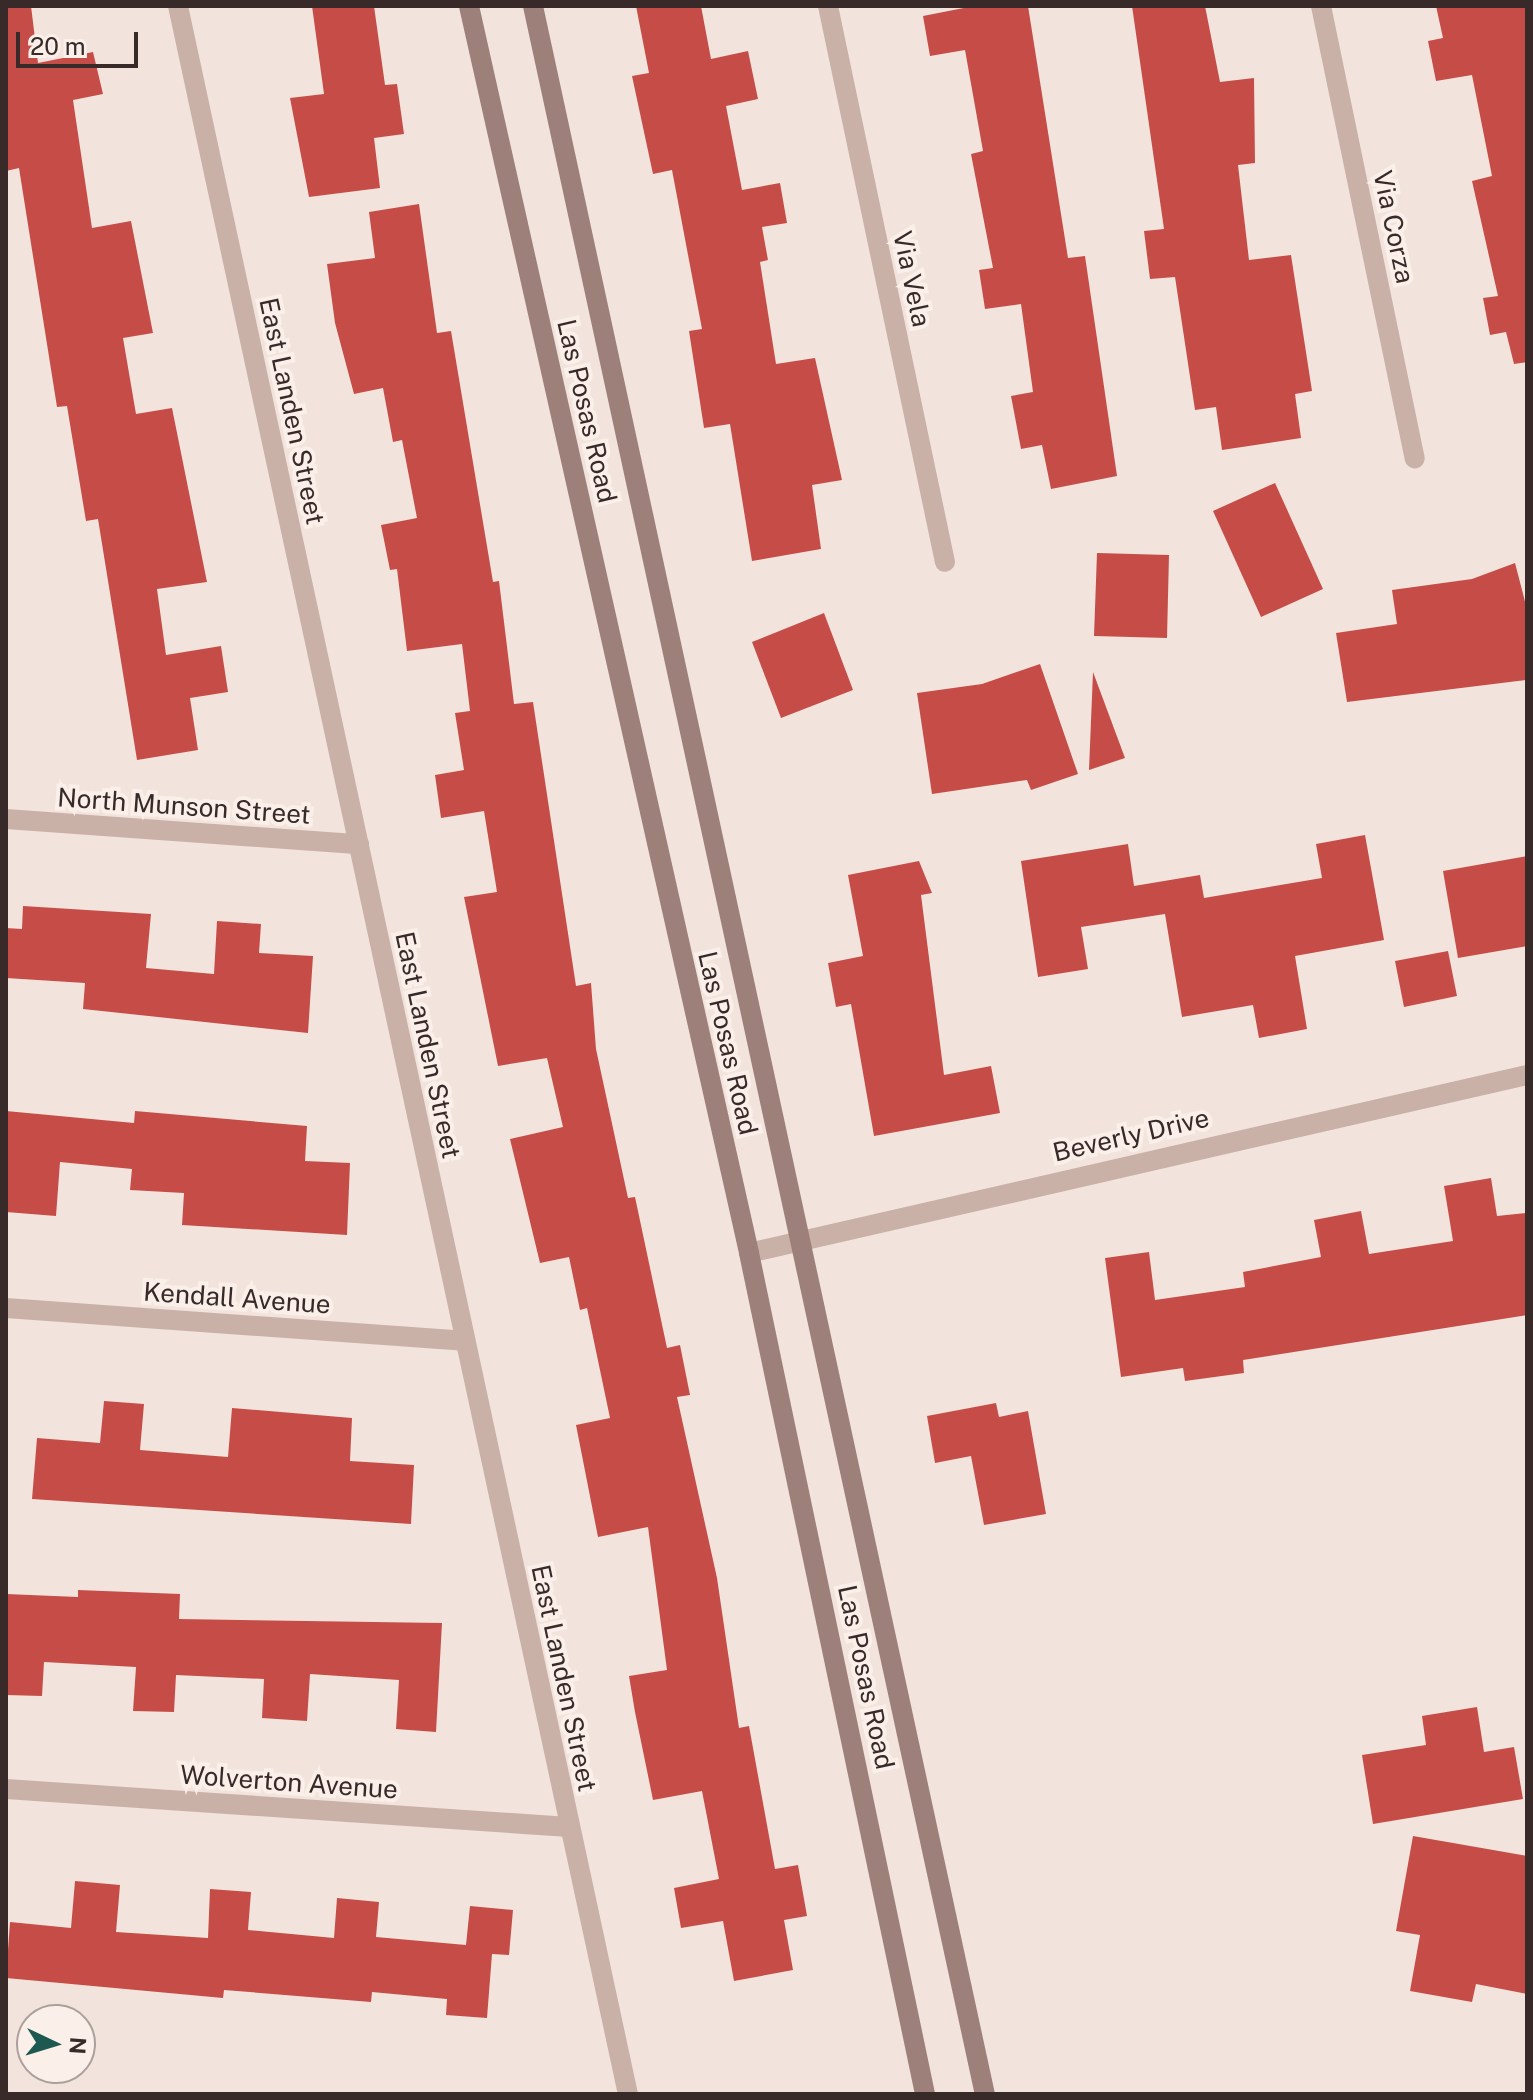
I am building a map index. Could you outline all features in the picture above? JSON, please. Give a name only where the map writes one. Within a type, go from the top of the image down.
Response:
[{"type":"main road","name":"Las Posas Road","points":[[469,6],[749,1253],[925,2094]]},
{"type":"main road","name":"Las Posas Road","points":[[533,6],[805,1239],[985,2094]]},
{"type":"street","name":"East Landen Street","points":[[178,6],[628,2094]]},
{"type":"street","name":"Via Vela","points":[[828,6],[945,562]]},
{"type":"street","name":"Via Corza","points":[[1321,6],[1415,458]]},
{"type":"street","name":"North Munson Street","points":[[6,819],[359,844]]},
{"type":"street","name":"Beverly Drive","points":[[749,1253],[1527,1075]]},
{"type":"street","name":"Kendall Avenue","points":[[6,1308],[464,1341]]},
{"type":"street","name":"Wolverton Avenue","points":[[6,1789],[569,1827]]},
{"type":"building","points":[[6,6],[31,6],[38,63],[93,52],[103,94],[73,100],[92,228],[131,221],[153,333],[123,338],[136,414],[172,408],[207,582],[157,589],[166,655],[221,646],[228,692],[190,698],[198,750],[137,760],[98,519],[86,521],[67,406],[57,407],[19,168],[6,171]]},
{"type":"building","points":[[312,6],[374,6],[385,85],[397,84],[404,134],[374,138],[380,188],[309,197],[290,98],[324,94]]},
{"type":"building","points":[[636,6],[701,6],[711,59],[748,51],[758,99],[726,106],[742,190],[780,183],[787,223],[762,227],[768,260],[760,262],[776,364],[815,358],[842,480],[812,485],[821,549],[752,561],[730,424],[704,428],[689,331],[702,329],[672,170],[653,174],[632,76],[649,73]]},
{"type":"building","points":[[974,6],[1028,6],[1068,258],[1085,256],[1117,476],[1051,489],[1042,445],[1021,449],[1011,396],[1033,392],[1021,304],[985,309],[979,270],[993,268],[971,154],[983,151],[965,50],[930,56],[923,16]]},
{"type":"building","points":[[1132,6],[1205,6],[1220,82],[1254,78],[1255,163],[1238,165],[1249,260],[1291,255],[1312,391],[1295,394],[1301,438],[1222,450],[1216,407],[1195,410],[1175,277],[1150,279],[1144,231],[1164,229]]},
{"type":"building","points":[[1436,6],[1527,6],[1527,362],[1514,364],[1506,332],[1490,335],[1483,298],[1498,296],[1472,181],[1492,176],[1472,75],[1436,81],[1428,41],[1443,38]]},
{"type":"building","points":[[419,204],[437,333],[451,331],[493,582],[499,581],[514,704],[533,702],[576,986],[591,983],[596,1049],[628,1198],[635,1197],[667,1348],[680,1345],[690,1395],[677,1397],[717,1578],[739,1728],[749,1726],[775,1869],[798,1865],[807,1916],[784,1920],[793,1970],[734,1981],[723,1921],[681,1928],[674,1888],[719,1879],[702,1791],[653,1800],[635,1712],[629,1676],[667,1670],[648,1527],[598,1537],[576,1425],[610,1418],[587,1308],[580,1310],[569,1257],[540,1263],[510,1139],[563,1127],[547,1058],[498,1066],[464,897],[497,892],[484,811],[441,818],[435,775],[464,770],[455,713],[470,711],[462,644],[407,651],[397,569],[390,570],[381,525],[417,518],[402,440],[393,442],[383,388],[354,394],[335,323],[327,264],[375,258],[369,212]]},
{"type":"building","points":[[1275,483],[1323,589],[1261,617],[1213,511]]},
{"type":"building","points":[[1097,553],[1169,555],[1167,638],[1094,636]]},
{"type":"building","points":[[1515,563],[1527,609],[1527,680],[1347,702],[1336,633],[1397,624],[1392,590],[1472,579]]},
{"type":"building","points":[[824,613],[853,690],[781,718],[752,642]]},
{"type":"building","points":[[1040,664],[1078,774],[1031,790],[1027,780],[932,794],[917,693],[982,684]]},
{"type":"building","points":[[1093,672],[1125,758],[1089,770]]},
{"type":"building","points":[[1365,835],[1384,940],[1295,956],[1307,1029],[1259,1038],[1253,1005],[1182,1017],[1165,914],[1081,927],[1088,969],[1038,977],[1021,861],[1128,844],[1134,886],[1200,875],[1204,898],[1322,878],[1316,844]]},
{"type":"building","points":[[1527,856],[1527,946],[1458,958],[1443,871]]},
{"type":"building","points":[[919,861],[932,893],[921,895],[944,1075],[991,1066],[1000,1113],[874,1136],[851,1004],[836,1007],[828,963],[863,956],[848,875]]},
{"type":"building","points":[[23,906],[151,914],[146,968],[214,974],[217,921],[261,924],[259,953],[313,956],[308,1033],[83,1009],[85,983],[6,978],[6,928],[22,929]]},
{"type":"building","points":[[1448,951],[1457,996],[1404,1007],[1395,961]]},
{"type":"building","points":[[6,1111],[134,1123],[135,1111],[307,1126],[305,1161],[350,1163],[347,1235],[182,1225],[184,1193],[130,1190],[132,1169],[60,1162],[56,1216],[6,1212]]},
{"type":"building","points":[[1491,1178],[1497,1216],[1527,1213],[1527,1315],[1243,1360],[1244,1373],[1185,1381],[1183,1368],[1121,1377],[1105,1258],[1149,1252],[1155,1300],[1245,1287],[1243,1272],[1321,1257],[1314,1220],[1361,1211],[1369,1254],[1453,1241],[1444,1186]]},
{"type":"building","points":[[104,1401],[144,1404],[140,1450],[228,1457],[232,1408],[352,1418],[350,1461],[414,1465],[411,1524],[32,1499],[37,1438],[100,1443]]},
{"type":"building","points":[[996,1403],[999,1417],[1028,1411],[1046,1514],[984,1525],[971,1456],[935,1463],[927,1416]]},
{"type":"building","points":[[78,1590],[180,1594],[179,1619],[442,1623],[436,1732],[396,1729],[399,1680],[310,1674],[307,1721],[262,1718],[264,1679],[176,1675],[174,1712],[133,1711],[136,1667],[44,1662],[42,1696],[6,1695],[6,1594],[78,1597]]},
{"type":"building","points":[[1477,1707],[1484,1752],[1514,1747],[1523,1799],[1373,1824],[1362,1755],[1426,1745],[1422,1716]]},
{"type":"building","points":[[1413,1836],[1527,1856],[1527,1994],[1476,1984],[1472,2002],[1410,1991],[1420,1935],[1396,1931]]},
{"type":"building","points":[[75,1881],[120,1885],[116,1932],[208,1938],[210,1889],[251,1892],[248,1930],[334,1938],[337,1898],[379,1902],[376,1937],[466,1945],[470,1906],[513,1910],[509,1955],[492,1954],[487,2018],[446,2015],[447,1999],[372,1992],[371,2002],[224,1990],[223,1998],[6,1978],[10,1922],[71,1928]]}]
